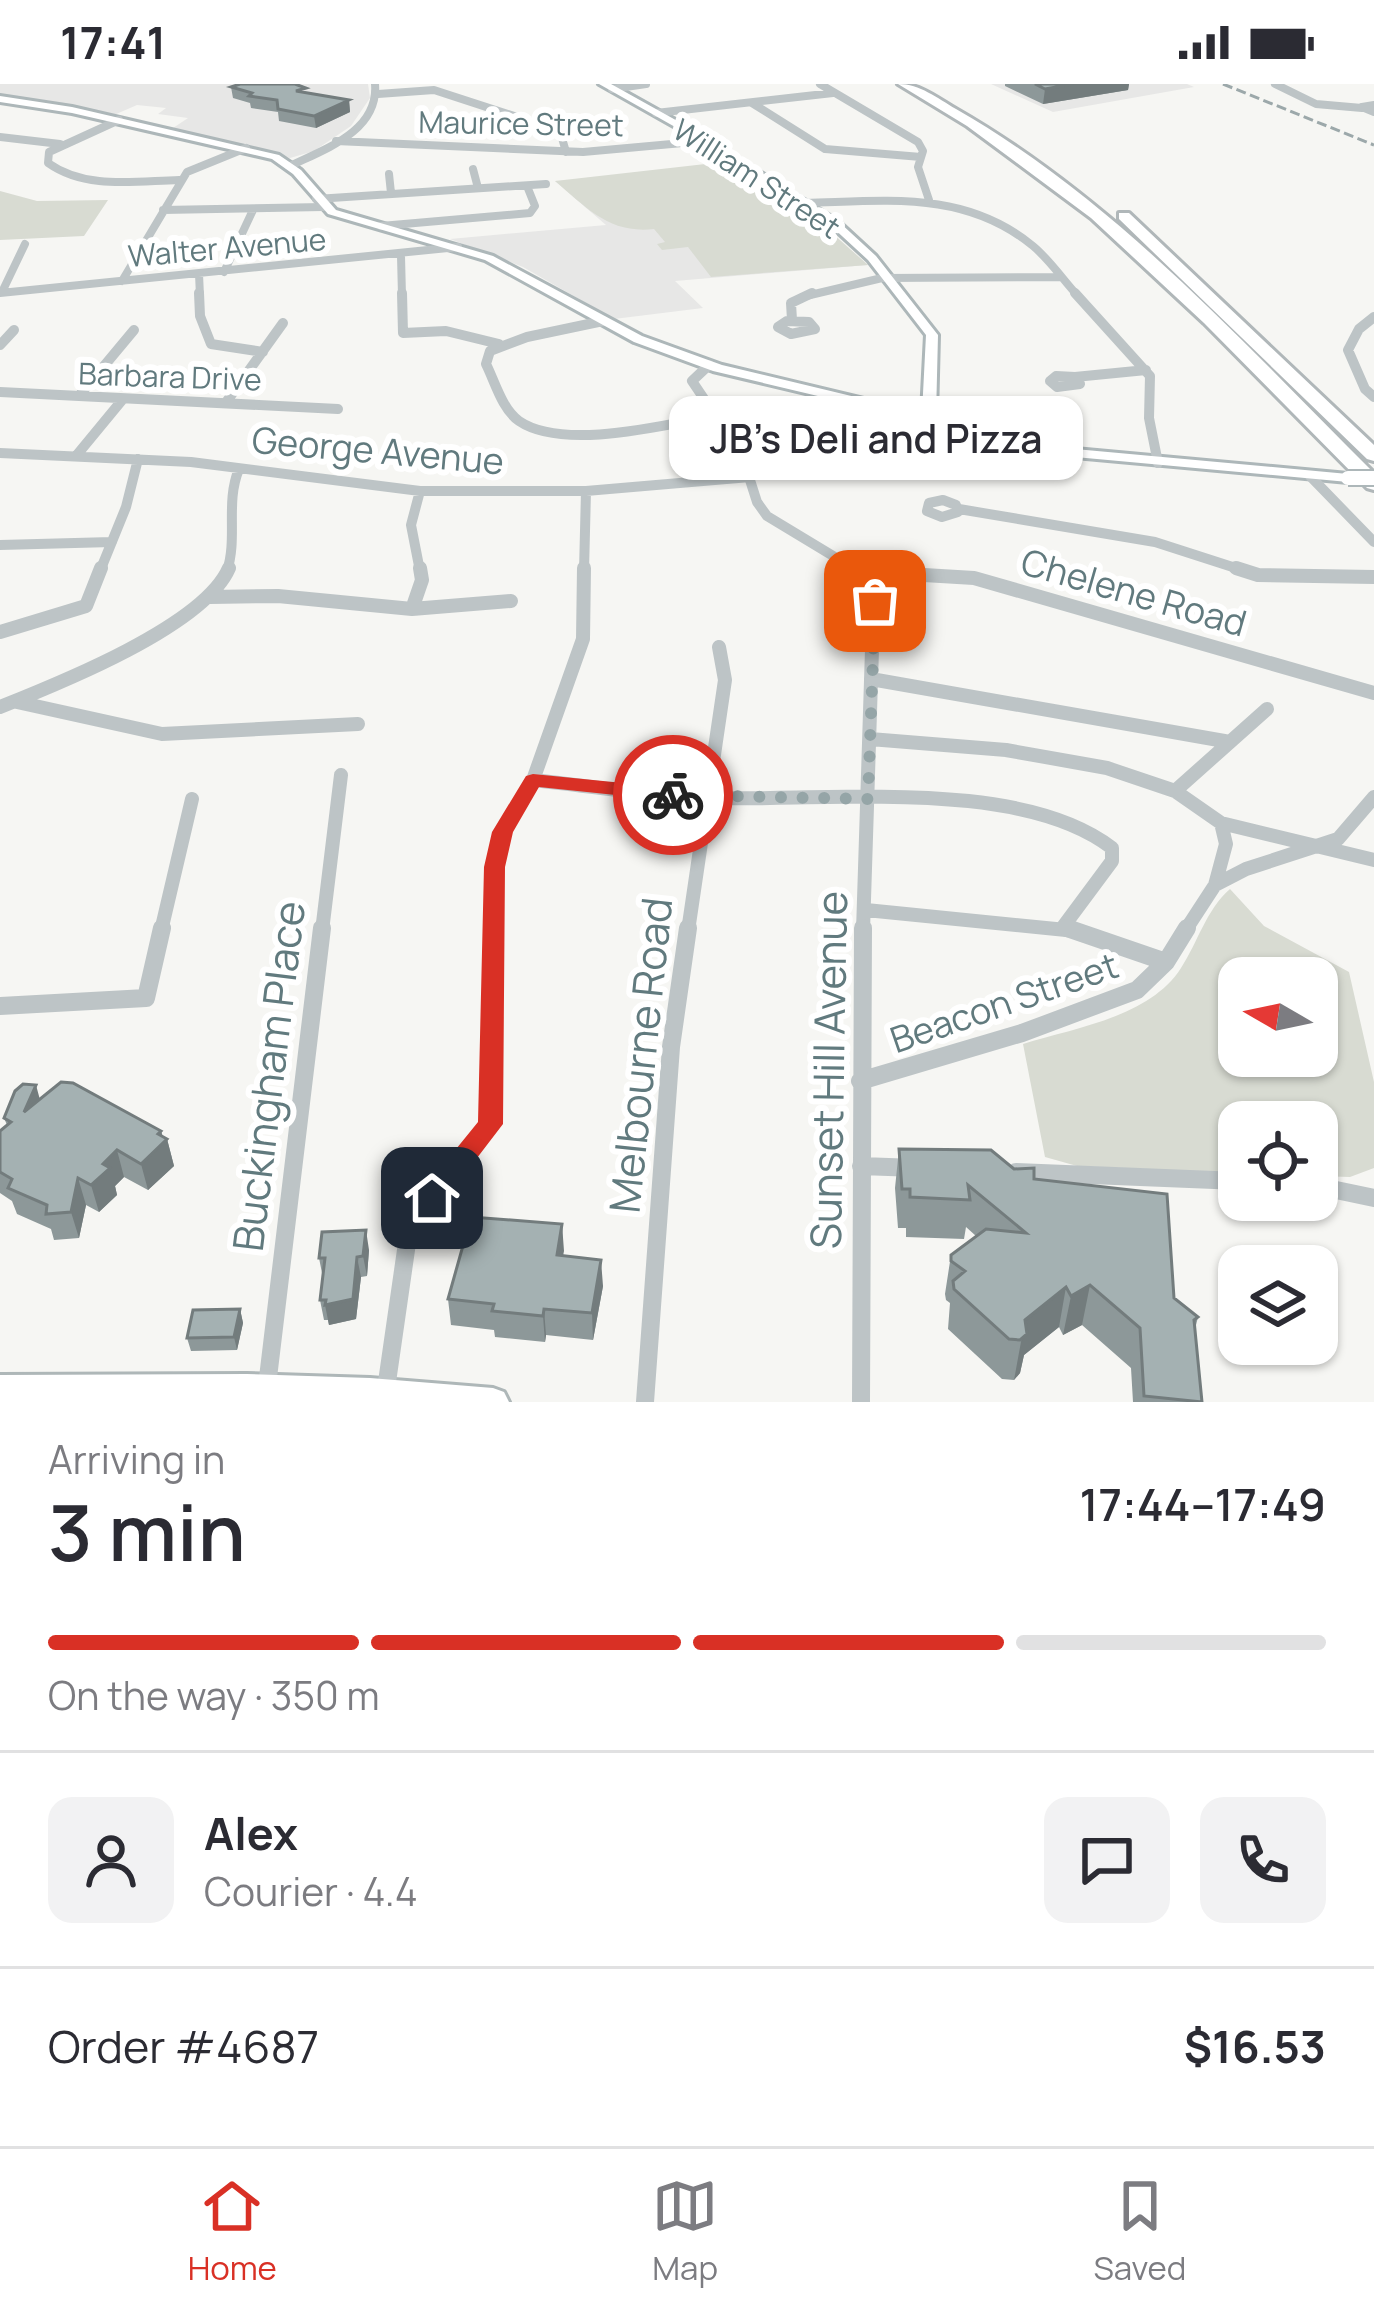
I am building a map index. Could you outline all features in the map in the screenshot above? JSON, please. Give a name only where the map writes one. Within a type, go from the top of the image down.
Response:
[{"type":"highway","points":[[904,84],[1003,141],[1093,209],[1374,481]]},
{"type":"highway","points":[[926,84],[1034,147],[1114,207],[1374,455]]},
{"type":"main road","name":"William Street","points":[[608,87],[705,140],[806,203],[854,240],[932,335],[928,421]]},
{"type":"main road","points":[[0,99],[246,148],[290,166],[320,203],[510,267],[603,321],[709,365],[1075,453],[1374,481]]},
{"type":"main road","points":[[0,1389],[386,1389],[493,1402]]},
{"type":"street","points":[[608,87],[646,84]]},
{"type":"street","points":[[820,84],[918,142],[918,167],[929,200]]},
{"type":"street","points":[[1275,84],[1316,104],[1374,108]]},
{"type":"street","points":[[290,166],[336,141],[370,113],[376,89],[434,90],[466,99],[560,131],[566,152]]},
{"type":"street","points":[[656,113],[833,92]]},
{"type":"street","points":[[752,103],[825,149],[921,158]]},
{"type":"street","points":[[119,120],[61,144],[46,158],[54,170],[68,175],[179,180]]},
{"type":"street","points":[[0,137],[61,144]]},
{"type":"street","name":"Maurice Street","points":[[336,141],[566,152],[705,140]]},
{"type":"street","points":[[122,281],[179,180],[198,166],[246,148]]},
{"type":"street","points":[[473,169],[478,188]]},
{"type":"street","points":[[389,174],[392,194]]},
{"type":"street","points":[[164,210],[253,210],[392,194],[546,184]]},
{"type":"street","points":[[381,226],[530,213],[535,206],[527,185]]},
{"type":"street","points":[[806,203],[929,200],[968,208],[1033,246],[1146,370],[1153,383],[1149,418],[1159,463]]},
{"type":"street","points":[[224,272],[253,210]]},
{"type":"street","points":[[1,292],[26,244]]},
{"type":"street","name":"Walter Avenue","points":[[1,292],[458,248]]},
{"type":"street","points":[[401,256],[403,332],[446,331],[499,344],[603,321]]},
{"type":"street","points":[[199,274],[200,316],[211,344],[263,352]]},
{"type":"street","points":[[792,320],[791,303],[801,296],[890,280],[1061,277]]},
{"type":"street","points":[[1371,392],[1348,350],[1359,329],[1374,317]]},
{"type":"street","points":[[227,401],[284,323]]},
{"type":"street","points":[[0,345],[14,330]]},
{"type":"street","points":[[79,397],[134,330]]},
{"type":"street","points":[[499,344],[486,357],[487,364],[514,417],[523,423],[579,434],[714,416]]},
{"type":"street","points":[[709,365],[692,381],[742,455],[766,516],[856,569],[874,586]]},
{"type":"street","points":[[1075,377],[1146,370]]},
{"type":"street","name":"Barbara Drive","points":[[0,392],[338,409]]},
{"type":"street","points":[[76,456],[123,399]]},
{"type":"street","name":"George Avenue","points":[[0,453],[138,459],[420,491],[586,490],[750,477]]},
{"type":"street","points":[[0,632],[86,606],[138,459]]},
{"type":"street","points":[[0,707],[91,671],[210,598],[225,583],[236,555],[226,508],[239,469]]},
{"type":"street","points":[[1310,476],[1374,542]]},
{"type":"street","points":[[386,1389],[408,1236],[424,1207],[490,1124],[494,867],[503,832],[533,780],[586,623],[586,490]]},
{"type":"street","points":[[412,609],[422,580],[411,525],[420,491]]},
{"type":"street","points":[[959,509],[1156,542],[1258,575],[1374,578]]},
{"type":"street","points":[[0,545],[112,542]]},
{"type":"street","name":"Chelene Road","points":[[874,586],[924,575],[974,578],[1374,693]]},
{"type":"street","name":"Sunset Hill Avenue","points":[[861,1402],[860,1081],[874,586]]},
{"type":"street","points":[[210,598],[278,596],[412,609],[511,601]]},
{"type":"street","name":"Melbourne Road","points":[[645,1402],[671,1047],[725,680],[719,647]]},
{"type":"street","points":[[871,679],[1230,742]]},
{"type":"street","points":[[17,702],[162,734],[358,724]]},
{"type":"street","points":[[1175,791],[1268,709]]},
{"type":"street","points":[[870,740],[1054,756],[1175,791],[1221,823],[1374,860]]},
{"type":"street","name":"Buckingham Place","points":[[250,1391],[341,775]]},
{"type":"street","points":[[533,780],[705,798],[868,799],[1029,810],[1093,828],[1112,848],[1112,861],[1063,927]]},
{"type":"street","points":[[1216,885],[1246,869],[1338,839],[1374,797]]},
{"type":"street","points":[[0,1006],[146,998],[192,799]]},
{"type":"street","points":[[1216,885],[1226,844],[1221,823]]},
{"type":"street","name":"Beacon Street","points":[[860,1081],[1137,991],[1166,962],[1216,885]]},
{"type":"street","points":[[866,910],[1063,927],[1090,932],[1166,962]]},
{"type":"street","points":[[861,1166],[929,1168]]},
{"type":"street","points":[[998,1171],[1218,1180]]},
{"type":"street","points":[[1338,1190],[1374,1198]]},
{"type":"shaded area","points":[[0,84],[368,84],[370,98],[351,126],[314,151],[290,158],[173,128],[188,118],[158,114],[166,108],[137,105],[114,115],[0,96]]},
{"type":"shaded area","points":[[991,84],[1187,84],[1194,87],[1053,112]]},
{"type":"shaded area","points":[[732,161],[798,203],[868,265],[711,277],[688,247],[662,250],[657,244],[665,242],[654,229],[612,223],[555,181]]},
{"type":"shaded area","points":[[587,180],[798,203],[868,265],[675,281],[703,308],[614,319],[523,267],[450,239],[606,225],[555,181]]},
{"type":"shaded area","points":[[0,191],[37,201],[108,200],[84,236],[0,240]]},
{"type":"shaded area","points":[[1230,889],[1264,926],[1321,957],[1218,957],[1218,1077],[1338,1077],[1338,966],[1349,972],[1374,1082],[1374,1168],[1338,1177],[1338,1101],[1218,1101],[1218,1172],[1077,1166],[1045,1157],[1023,1044],[1110,1018],[1150,998],[1181,968],[1208,916]]},
{"type":"building","points":[[295,84],[306,88],[296,91],[349,100],[314,116],[278,109],[277,100],[249,96],[252,93],[231,87]]},
{"type":"building","points":[[1035,84],[1073,84],[1045,89]]},
{"type":"building","points":[[923,423],[937,425],[931,436],[917,434]]},
{"type":"building","points":[[61,1082],[73,1083],[161,1131],[158,1134],[167,1139],[141,1164],[117,1150],[103,1164],[110,1168],[91,1185],[78,1178],[71,1212],[46,1214],[47,1205],[8,1188],[12,1179],[0,1172],[0,1131],[11,1122],[4,1118],[23,1084],[36,1085],[24,1112]]},
{"type":"building","points":[[899,1149],[991,1150],[1014,1169],[1034,1168],[1034,1179],[1167,1194],[1174,1298],[1198,1317],[1194,1320],[1202,1402],[1144,1396],[1140,1328],[1090,1285],[1071,1296],[1066,1287],[1025,1320],[1027,1334],[1020,1340],[1009,1339],[954,1289],[953,1281],[965,1271],[951,1261],[951,1255],[986,1229],[1026,1233],[968,1185],[970,1200],[910,1197],[910,1189],[902,1189]]},
{"type":"building","points":[[471,1217],[562,1224],[557,1255],[601,1260],[592,1313],[544,1309],[543,1316],[492,1311],[494,1304],[448,1299]]},
{"type":"building","points":[[366,1230],[363,1256],[357,1257],[353,1299],[325,1305],[326,1300],[320,1300],[325,1258],[319,1258],[322,1232]]},
{"type":"building","points":[[240,1309],[234,1337],[187,1338],[193,1310]]},
{"type":"railway","points":[[1223,84],[1374,145]]},
{"type":"way so far","points":[[673,795],[868,799],[875,601]]},
{"type":"place","name":"JB's Deli and Pizza","points":[[875,601]]},
{"type":"route","points":[[432,1198],[490,1124],[494,1100],[494,867],[503,832],[533,780],[673,795]]}]
